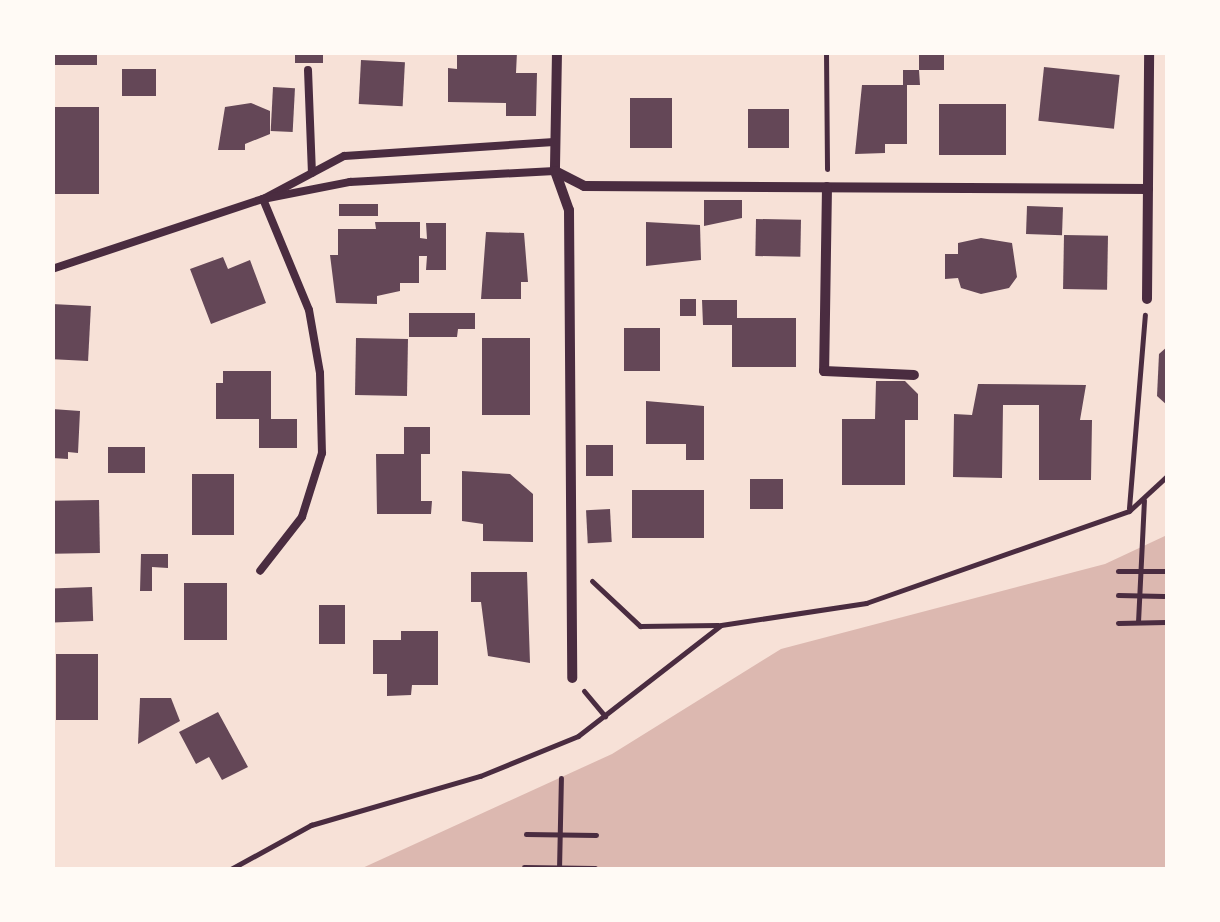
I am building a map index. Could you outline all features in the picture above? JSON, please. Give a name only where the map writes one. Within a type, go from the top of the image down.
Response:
[{"type":"street","points":[[557,52],[555,171],[569,210],[567,558],[572,678]]},
{"type":"street","points":[[1147,299],[1149,52]]},
{"type":"street","points":[[555,171],[584,186],[1148,189]]},
{"type":"street","points":[[827,187],[824,371],[914,376]]},
{"type":"lane","points":[[308,70],[312,173]]},
{"type":"lane","points":[[263,199],[344,156],[554,142]]},
{"type":"lane","points":[[52,270],[263,199],[350,182],[555,171]]},
{"type":"lane","points":[[260,570],[302,517],[322,454],[320,373],[309,310],[263,199]]},
{"type":"path","points":[[826,52],[827,187]]},
{"type":"path","points":[[1129,512],[1147,299]]},
{"type":"path","points":[[567,558],[640,626],[721,624],[866,603],[1129,512],[1168,475]]},
{"type":"path","points":[[1138,622],[1144,497]]},
{"type":"path","points":[[1118,571],[1164,571]]},
{"type":"path","points":[[1118,596],[1164,596]]},
{"type":"path","points":[[1118,623],[1166,622]]},
{"type":"path","points":[[229,870],[311,824],[480,776],[578,736],[721,624]]},
{"type":"path","points":[[572,678],[605,716]]},
{"type":"path","points":[[559,868],[561,778]]},
{"type":"path","points":[[526,834],[596,835]]},
{"type":"path","points":[[524,867],[595,868]]},
{"type":"shaded area","points":[[1167,535],[1167,869],[358,870],[612,754],[781,649],[1105,564]]},
{"type":"building","points":[[52,52],[97,52],[97,65],[52,65]]},
{"type":"building","points":[[295,52],[323,52],[323,63],[295,63]]},
{"type":"building","points":[[457,52],[517,52],[516,73],[537,73],[536,116],[506,116],[506,103],[448,102],[448,68],[457,69]]},
{"type":"building","points":[[919,52],[944,52],[944,70],[919,70]]},
{"type":"building","points":[[361,60],[405,62],[403,106],[359,104]]},
{"type":"building","points":[[1044,67],[1120,75],[1114,129],[1038,121]]},
{"type":"building","points":[[122,69],[156,69],[156,96],[122,96]]},
{"type":"building","points":[[903,70],[919,70],[920,85],[907,85],[907,144],[885,144],[885,153],[855,154],[862,85],[903,85]]},
{"type":"building","points":[[273,87],[295,88],[293,132],[271,131]]},
{"type":"building","points":[[630,98],[672,98],[672,148],[630,148]]},
{"type":"building","points":[[251,103],[270,111],[270,134],[245,144],[245,150],[218,150],[225,107]]},
{"type":"building","points":[[939,104],[1006,104],[1006,155],[939,155]]},
{"type":"building","points":[[52,107],[99,107],[99,194],[52,194]]},
{"type":"building","points":[[748,109],[789,109],[789,148],[748,148]]},
{"type":"building","points":[[704,200],[742,200],[742,218],[704,226]]},
{"type":"building","points":[[339,204],[378,204],[378,216],[339,216]]},
{"type":"building","points":[[1027,206],[1063,207],[1062,235],[1026,234]]},
{"type":"building","points":[[756,219],[801,220],[800,257],[755,256]]},
{"type":"building","points":[[375,222],[420,222],[420,238],[427,239],[426,223],[446,223],[446,270],[426,270],[427,256],[419,256],[419,283],[400,283],[400,291],[377,296],[377,304],[336,303],[330,255],[338,255],[338,229],[376,229]]},
{"type":"building","points":[[646,222],[700,225],[701,260],[646,266]]},
{"type":"building","points":[[486,232],[524,233],[528,282],[521,282],[521,299],[481,299]]},
{"type":"building","points":[[1064,235],[1108,236],[1107,290],[1063,289]]},
{"type":"building","points":[[981,238],[1012,243],[1017,277],[1009,288],[981,294],[961,288],[958,278],[945,279],[945,254],[958,254],[958,243]]},
{"type":"building","points":[[223,257],[228,269],[250,260],[266,303],[211,324],[190,269]]},
{"type":"building","points":[[680,299],[696,299],[696,316],[680,316]]},
{"type":"building","points":[[702,300],[737,300],[737,318],[796,318],[796,367],[732,367],[732,325],[703,325]]},
{"type":"building","points":[[52,304],[91,306],[88,361],[52,359]]},
{"type":"building","points":[[409,313],[475,313],[475,329],[458,329],[457,337],[409,337]]},
{"type":"building","points":[[624,328],[660,328],[660,371],[624,371]]},
{"type":"building","points":[[356,338],[408,339],[407,396],[355,395]]},
{"type":"building","points":[[482,338],[530,338],[530,415],[482,415]]},
{"type":"building","points":[[1168,346],[1168,406],[1157,396],[1159,354]]},
{"type":"building","points":[[223,371],[271,371],[271,419],[297,419],[297,448],[259,448],[259,419],[216,419],[216,383],[223,383]]},
{"type":"building","points":[[876,381],[905,381],[918,394],[918,420],[905,420],[905,485],[842,485],[842,419],[875,419]]},
{"type":"building","points":[[978,384],[1086,385],[1080,420],[1092,420],[1091,480],[1039,480],[1039,405],[1003,405],[1002,478],[953,477],[954,414],[972,415]]},
{"type":"building","points":[[646,401],[704,406],[704,460],[686,460],[686,444],[646,444]]},
{"type":"building","points":[[52,409],[80,411],[78,453],[68,452],[68,459],[52,458]]},
{"type":"building","points":[[404,427],[430,427],[430,454],[421,454],[421,501],[432,501],[431,514],[377,514],[376,454],[404,454]]},
{"type":"building","points":[[586,445],[613,445],[613,476],[586,476]]},
{"type":"building","points":[[108,447],[145,447],[145,473],[108,473]]},
{"type":"building","points":[[462,471],[510,474],[533,494],[533,542],[483,541],[483,524],[462,521]]},
{"type":"building","points":[[192,474],[234,474],[234,535],[192,535]]},
{"type":"building","points":[[750,479],[783,479],[783,509],[750,509]]},
{"type":"building","points":[[632,490],[704,490],[704,538],[632,538]]},
{"type":"building","points":[[99,500],[100,553],[53,554],[52,501]]},
{"type":"building","points":[[610,509],[612,542],[588,543],[586,510]]},
{"type":"building","points":[[141,554],[168,554],[168,568],[152,567],[152,591],[140,591]]},
{"type":"building","points":[[471,572],[527,572],[530,663],[488,656],[481,602],[471,602]]},
{"type":"building","points":[[184,583],[227,583],[227,640],[184,640]]},
{"type":"building","points":[[92,587],[93,621],[53,622],[52,588]]},
{"type":"building","points":[[319,605],[345,605],[345,644],[319,644]]},
{"type":"building","points":[[401,631],[438,631],[438,685],[412,685],[411,695],[387,696],[387,674],[373,674],[373,640],[401,640]]},
{"type":"building","points":[[56,654],[98,654],[98,720],[56,720]]},
{"type":"building","points":[[140,698],[171,698],[180,721],[138,744]]},
{"type":"building","points":[[218,712],[248,767],[222,780],[209,757],[196,764],[179,732]]}]
